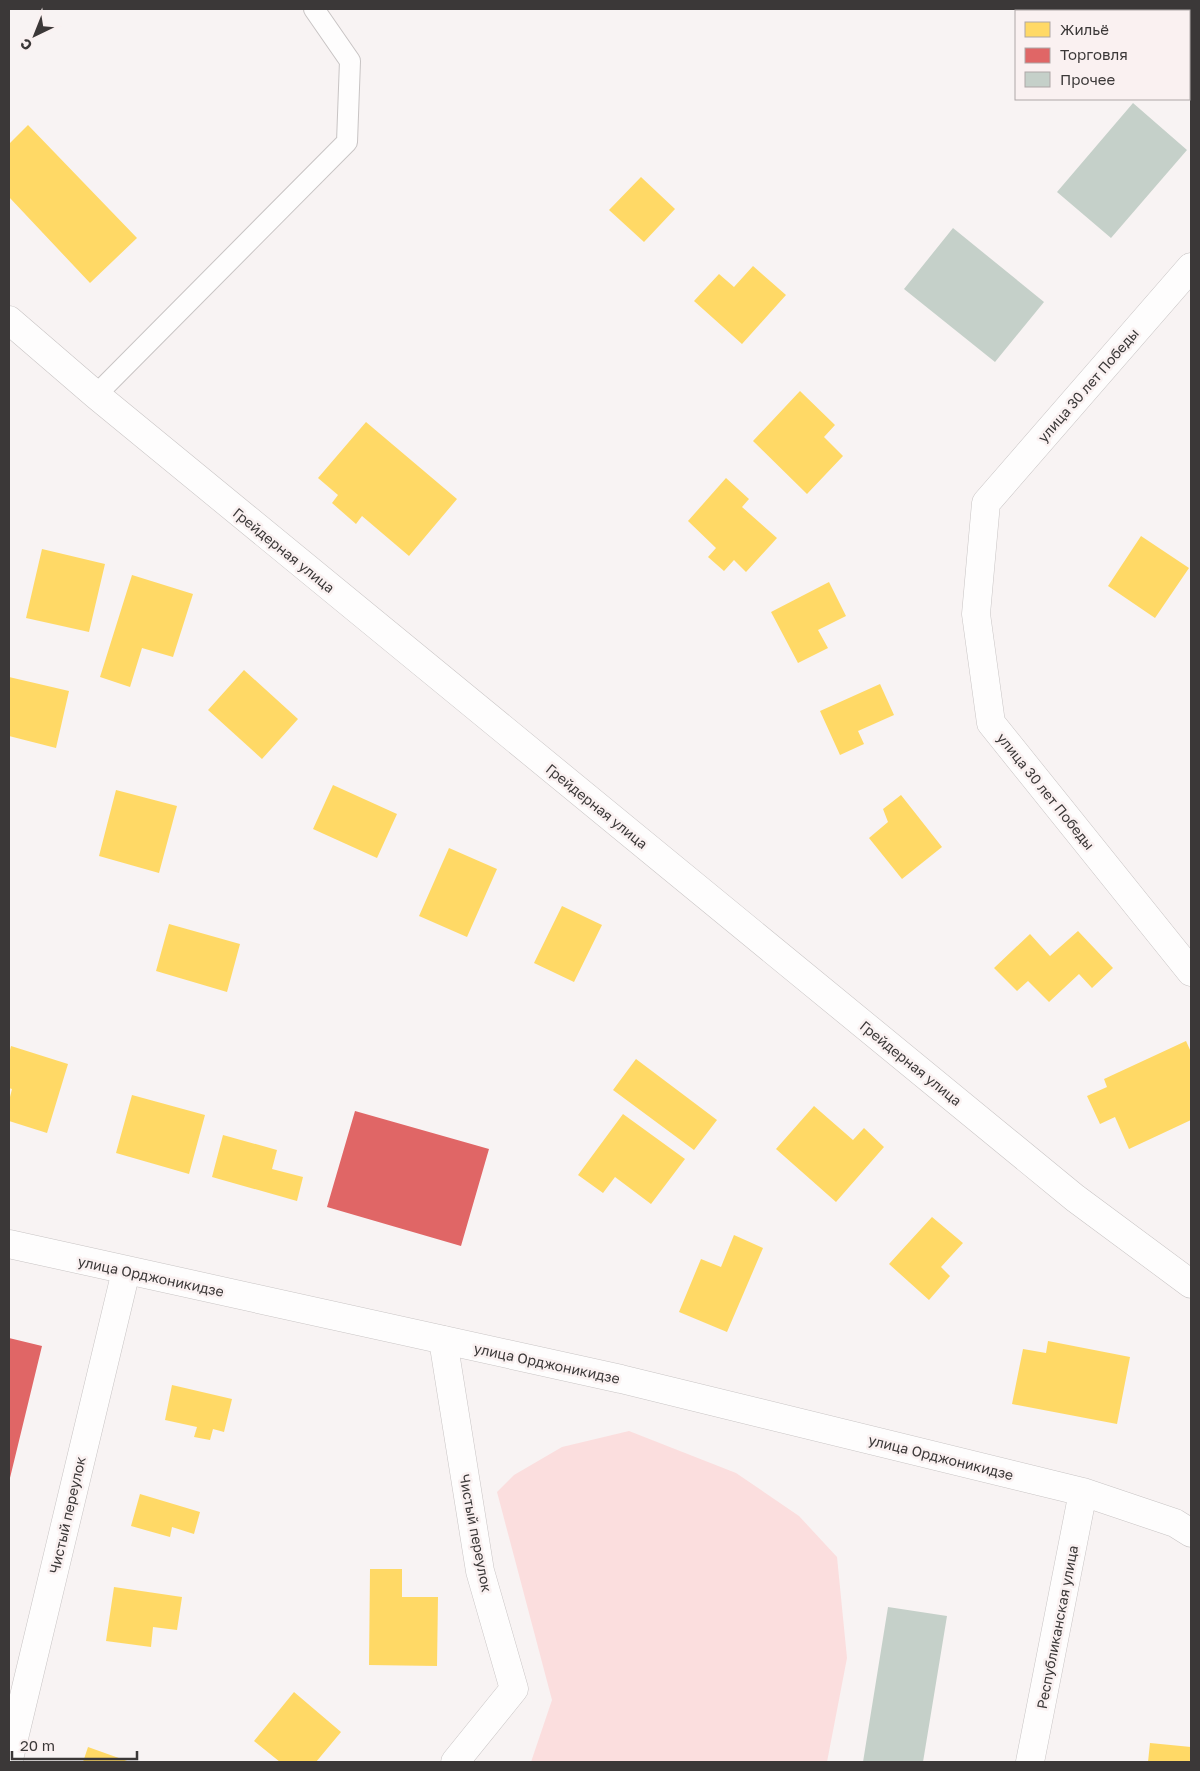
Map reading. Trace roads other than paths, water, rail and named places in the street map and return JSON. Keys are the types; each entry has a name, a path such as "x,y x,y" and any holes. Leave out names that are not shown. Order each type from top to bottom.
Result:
{"street":[{"name":"улица 30 лет Победы","path":"1191,267 986,503 976,614 992,723 1191,972"},
{"name":"Грейдерная улица","path":"10,323 1075,1198 1191,1284"},
{"name":"улица Орджоникидзе","path":"9,1244 631,1382 1083,1492 1175,1523 1191,1533"},
{"name":"Чистый переулок","path":"9,1759 126,1271"},
{"name":"Чистый переулок","path":"443,1340 480,1572 514,1689 456,1762"},
{"name":"Республиканская улица","path":"1030,1762 1083,1492"}],"lane":[{"path":"96,395 346,142 350,61 314,9"}]}
